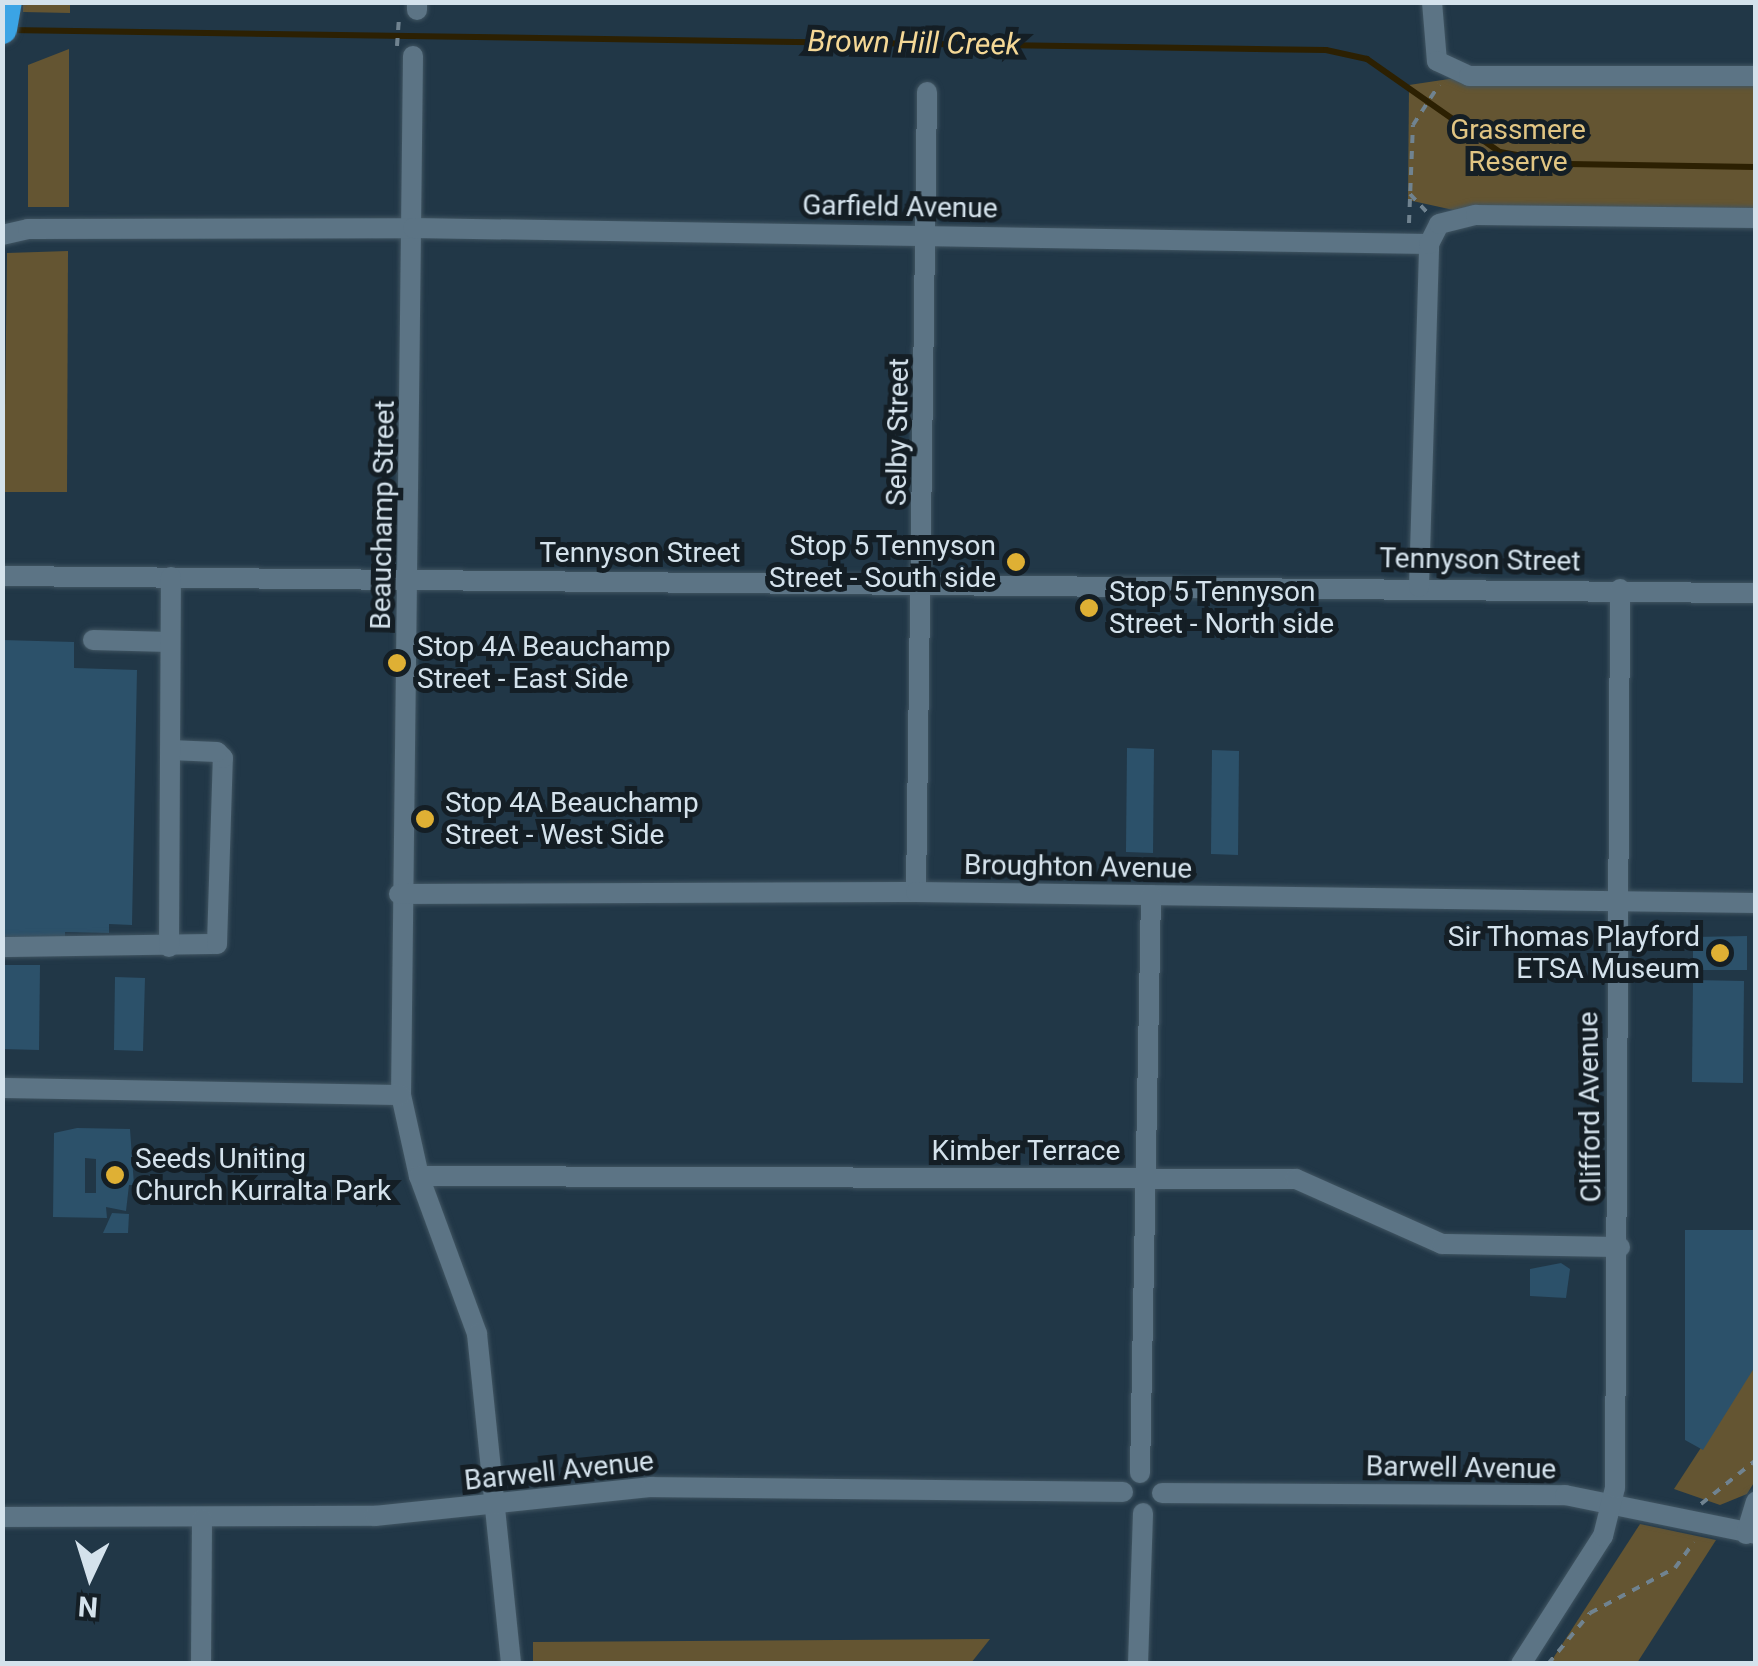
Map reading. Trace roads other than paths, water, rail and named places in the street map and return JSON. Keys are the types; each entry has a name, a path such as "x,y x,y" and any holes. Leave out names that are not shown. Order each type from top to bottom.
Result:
{"street":[{"path":"1432,2 1432,46 1448,71 1468,76 1756,76"},
{"name":"Beauchamp Street","path":"405,51 413,228 411,579 399,894 401,1095 419,1176 477,1334 511,1664"},
{"name":"Selby Street","path":"916,892 924,582 927,92"},
{"name":"Garfield Avenue","path":"2,216 28,229"},
{"path":"1418,587 1419,243 1453,216 1756,218"},
{"name":"Garfield Avenue","path":"2,235 28,229 413,228 1419,243"},
{"name":"Tennyson Street","path":"3,576 1756,593"},
{"path":"169,948 170,578"},
{"name":"Clifford Avenue","path":"1613,1503 1620,1247 1614,902 1620,590"},
{"path":"93,640 170,642"},
{"path":"2,948 211,947 220,940 223,758 217,752 170,750"},
{"name":"Broughton Avenue","path":"399,894 916,892 1756,903"},
{"path":"1140,1474 1158,1480 1162,1493 1154,1509 1143,1512 1131,1509 1122,1492 1140,1474 1150,895"},
{"path":"2,1088 401,1095"},
{"name":"Kimber Terrace","path":"419,1176 1296,1179 1442,1244 1620,1247"},
{"name":"Barwell Avenue","path":"2,1517 202,1519 495,1506 671,1486 1122,1492"},
{"name":"Barwell Avenue","path":"1162,1493 1565,1495 1751,1534"},
{"path":"1751,1534 1756,1501"},
{"path":"1521,1664 1603,1536 1613,1503"},
{"path":"1138,1664 1143,1512"},
{"path":"201,1664 202,1519"}],"waterway":[{"name":"Brown Hill Creek","path":"9,30 1326,50 1367,59 1500,152 1568,164 1756,167"}],"place":[{"name":"Stop 5 Tennyson Street - South side","path":"1016,562"},
{"name":"Stop 5 Tennyson Street - North side","path":"1089,608"},
{"name":"Stop 4A Beauchamp Street - East Side","path":"397,663"},
{"name":"Stop 4A Beauchamp Street - West Side","path":"425,819"},
{"name":"Sir Thomas Playford ETSA Museum","path":"1720,953"},
{"name":"Seeds Uniting Church Kurralta Park","path":"115,1175"}],"park label":[{"name":"Grassmere Reserve","path":"1518,146"}]}
